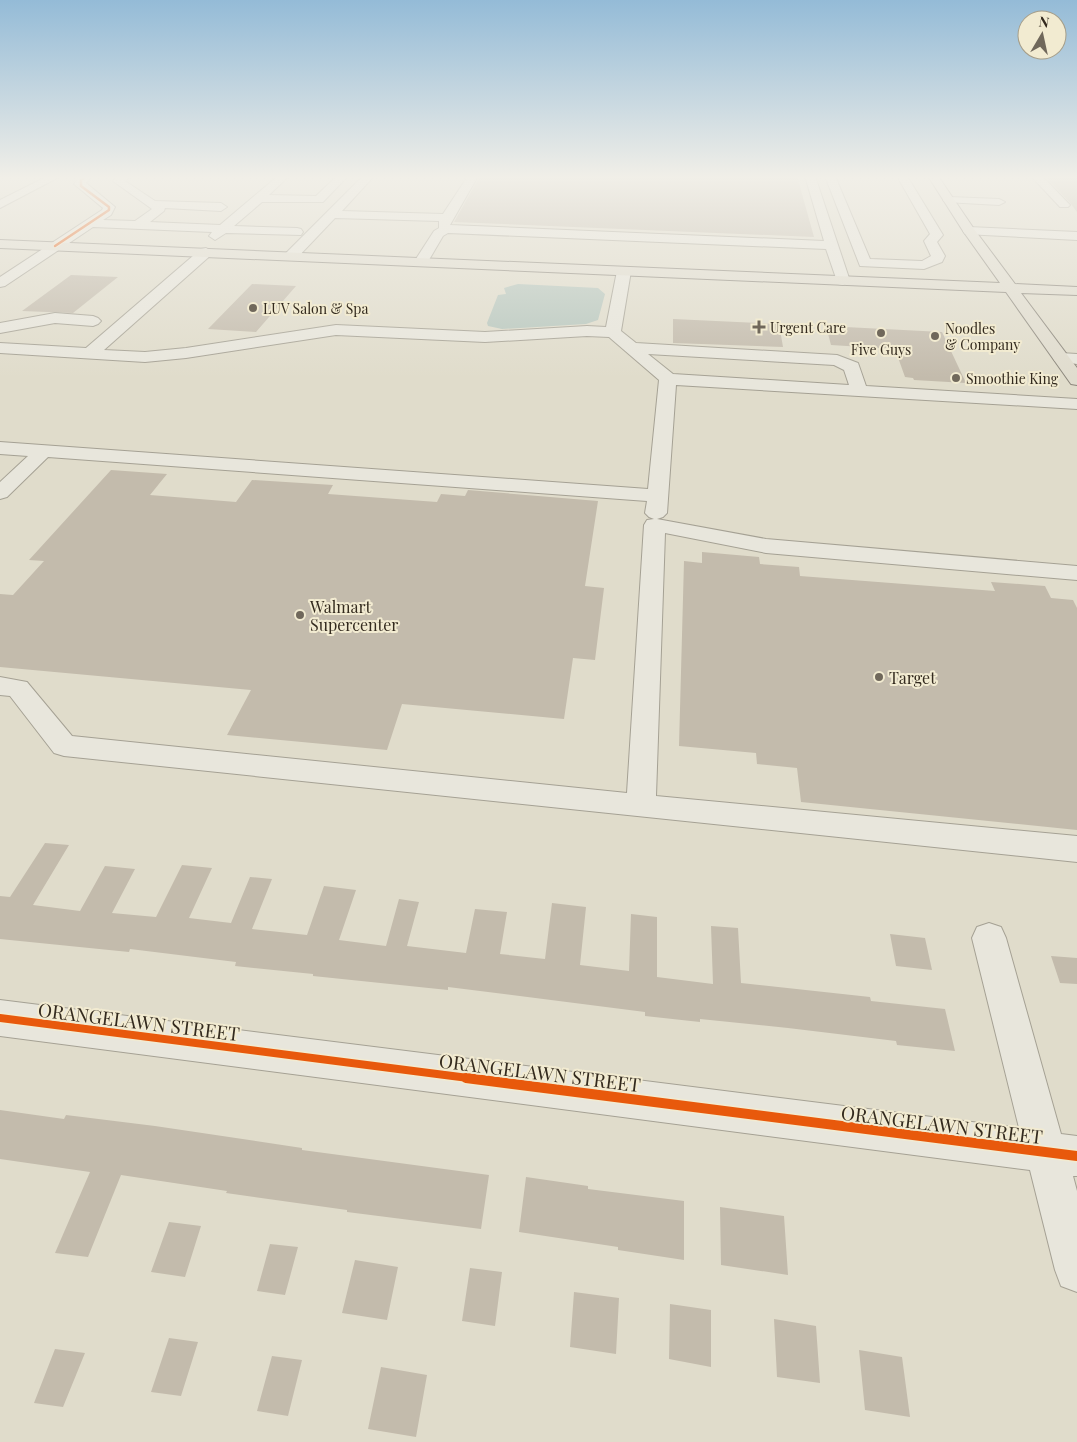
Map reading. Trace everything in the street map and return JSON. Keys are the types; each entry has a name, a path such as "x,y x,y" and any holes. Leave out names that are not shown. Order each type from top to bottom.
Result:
{"main road":[{"path":"978,243 1010,288 1069,359 1077,380"},
{"path":"0,244 1077,291"}],"street":[{"path":"0,283 60,243"},
{"path":"90,353 210,243"},
{"path":"292,256 304,243"},
{"path":"421,262 432,243"},
{"path":"800,243 831,245 843,281"},
{"path":"857,243 865,263 924,265 937,259 938,256 931,243"},
{"path":"215,266 228,253"},
{"path":"613,332 624,271"},
{"path":"0,328 55,318 93,321"},
{"path":"2,350 145,357 186,353 336,330 485,338 579,331 613,332 668,379 857,383 1077,404"},
{"path":"117,355 131,342"},
{"path":"632,348 837,360 852,367 857,383"},
{"path":"857,383 879,376 903,382 1011,387"},
{"path":"641,806 655,525 668,379"},
{"path":"0,448 658,496"},
{"path":"0,493 44,452"},
{"path":"655,525 766,546 1077,573"},
{"path":"0,686 18,688 64,746 1077,849"},
{"path":"989,938 1061,1154 1077,1270"},
{"name":"ORANGELAWN STREET","path":"0,1018 1061,1154"}],"shaded area":[{"path":"518,284 598,288 605,294 598,320 586,324 502,329 488,326 487,323 498,295 506,294 504,288"}],"building":[{"path":"71,275 118,277 73,313 22,311"},
{"name":"LUV Salon & Spa","path":"252,284 296,286 256,332 208,329"},
{"path":"673,319 779,324 783,347 673,343"},
{"path":"826,326 942,332 966,383 914,380 913,378 905,377 895,349 831,345"},
{"name":"Walmart Supercenter","path":"111,470 167,474 150,495 236,502 252,480 333,485 328,494 437,502 441,494 465,496 468,490 598,501 585,586 604,588 595,660 573,658 564,719 402,704 387,750 227,735 251,690 0,667 0,594 13,595 44,561 29,560"},
{"name":"Target","path":"702,552 759,557 760,564 799,567 800,576 995,591 991,582 1045,586 1051,598 1073,600 1077,608 1077,830 801,802 797,768 757,764 756,753 679,746 684,561 702,563"},
{"path":"45,843 69,845 33,905 80,911 105,866 135,869 112,913 156,917 182,865 212,868 189,918 231,923 250,877 272,879 252,929 307,935 324,886 356,890 339,940 386,946 399,899 419,902 407,946 466,953 475,909 507,912 500,954 545,959 552,903 586,907 580,965 629,971 631,914 657,917 657,977 713,984 711,926 738,928 741,983 870,997 871,1001 945,1009 955,1051 897,1045 896,1041 788,1028 700,1019 700,1022 645,1016 645,1012 448,987 448,990 313,976 313,974 235,966 236,962 130,949 129,952 0,939 0,896 10,897"},
{"path":"890,934 925,938 932,970 896,966"},
{"path":"1051,956 1077,958 1077,984 1060,983"},
{"path":"0,1110 64,1119 66,1115 155,1126 302,1148 302,1150 489,1175 481,1229 347,1212 347,1210 226,1193 227,1191 121,1175 88,1257 55,1253 90,1172 0,1159"},
{"path":"526,1177 588,1186 588,1189 684,1201 684,1260 618,1250 618,1247 519,1232"},
{"path":"720,1207 784,1216 788,1275 721,1265"},
{"path":"169,1222 201,1226 185,1277 151,1272"},
{"path":"270,1244 298,1247 285,1295 257,1291"},
{"path":"355,1260 398,1267 387,1320 342,1313"},
{"path":"470,1268 502,1272 495,1326 462,1321"},
{"path":"574,1292 619,1298 616,1354 570,1347"},
{"path":"670,1304 711,1310 711,1367 669,1359"},
{"path":"774,1319 816,1326 820,1383 777,1377"},
{"path":"169,1338 198,1342 181,1396 151,1392"},
{"path":"55,1349 85,1353 63,1407 34,1403"},
{"path":"859,1350 902,1357 910,1417 865,1410"},
{"path":"272,1356 302,1360 288,1416 257,1411"},
{"path":"381,1367 427,1375 416,1437 368,1429"}],"cycle path":[{"path":"55,246 59,243"},
{"path":"0,1018 1077,1156"}],"place":[{"name":"LUV Salon & Spa","path":"253,308"},
{"name":"Urgent Care","path":"759,327"},
{"name":"Five Guys","path":"881,333"},
{"name":"Noodles & Company","path":"935,336"},
{"name":"Smoothie King","path":"956,378"},
{"name":"Walmart Supercenter","path":"300,615"},
{"name":"Target","path":"879,677"}]}
